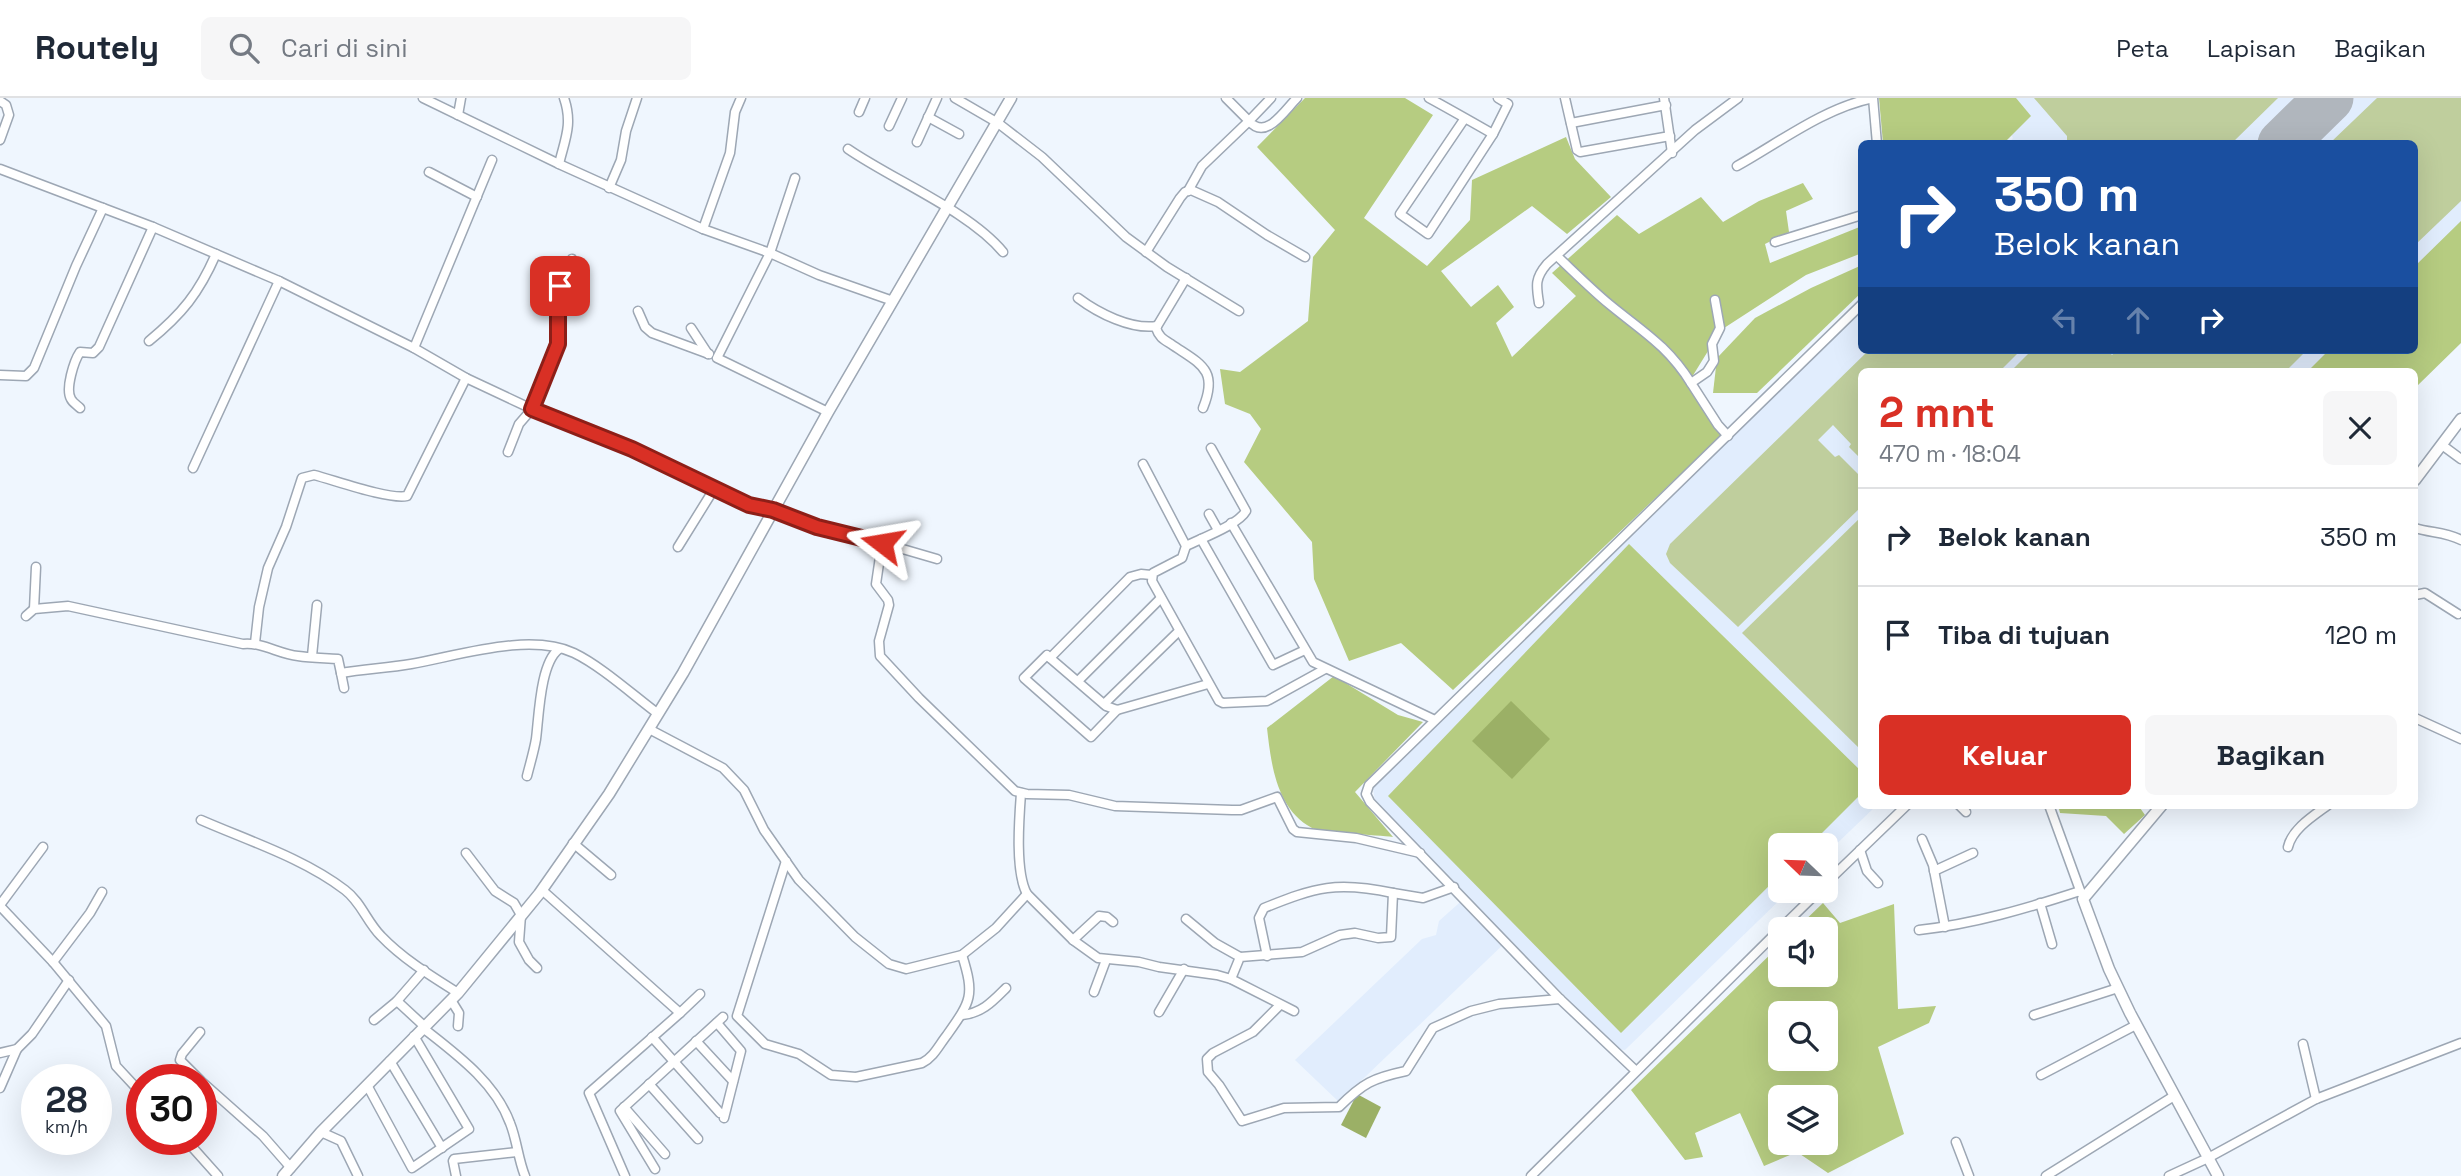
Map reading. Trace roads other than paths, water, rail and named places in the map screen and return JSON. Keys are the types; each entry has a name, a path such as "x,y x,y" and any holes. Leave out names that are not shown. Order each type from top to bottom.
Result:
{"street":[{"path":"423,98 609,188 704,229 770,253 819,275 893,300"},
{"path":"458,116 461,98"},
{"path":"559,164 569,124 564,98"},
{"path":"609,188 621,160 626,131 637,98"},
{"path":"704,229 730,153 735,112 741,98"},
{"path":"859,112 865,98"},
{"path":"889,126 902,98"},
{"path":"917,142 937,98"},
{"path":"955,98 998,122 1063,175 1126,237 1239,311"},
{"path":"217,1094 263,1136 287,1172 321,1132 454,997 542,890 609,794 690,661 828,412 1011,98"},
{"path":"1226,98 1255,127 1265,129 1297,98"},
{"path":"1146,252 1202,166 1271,98"},
{"path":"1429,98 1493,134"},
{"path":"1465,118 1400,214 1429,234 1493,134 1508,104 1498,98"},
{"path":"1565,98 1577,150 1580,152 1670,136"},
{"path":"1539,303 1535,283 1537,275 1695,130 1738,98"},
{"path":"1737,166 1816,121 1856,102 1872,98 1877,140"},
{"path":"0,102 6,105 9,111 0,140"},
{"path":"1571,122 1665,102 1672,153"},
{"path":"928,117 959,134"},
{"path":"848,149 980,230 1003,252"},
{"path":"414,348 492,160"},
{"path":"0,169 153,227 279,281 414,348 466,378 532,409 632,449 756,508 773,510 817,527 937,559"},
{"path":"429,172 477,197"},
{"path":"713,356 770,253 795,178"},
{"path":"1188,191 1200,193 1219,202 1305,257"},
{"path":"0,375 26,376 37,364 53,319 103,208"},
{"path":"1775,242 1858,216"},
{"path":"80,408 69,397 77,358 80,352 93,353 100,347 153,227"},
{"path":"149,341 173,322 192,300 205,281 216,254"},
{"path":"1557,256 1609,304 1662,346 1676,361 1728,436"},
{"path":"508,452 519,424 532,409 558,344 559,293 572,259"},
{"path":"1186,278 1157,326 1157,332 1161,338 1199,363 1209,375 1209,393 1203,408"},
{"path":"193,468 279,281"},
{"path":"1078,298 1102,313 1138,326 1157,326"},
{"path":"1691,383 1707,372 1713,361 1713,340 1720,328 1715,300"},
{"path":"1636,1071 1560,999 1370,802 1366,794 1369,785 1858,308"},
{"path":"638,311 648,330 713,356 828,412"},
{"path":"691,328 713,356"},
{"path":"255,643 259,607 268,568 286,527 302,478 314,475 385,494 407,496 466,378"},
{"path":"2418,476 2461,419"},
{"path":"2442,445 2461,459"},
{"path":"1186,546 1245,513 1245,508 1211,448"},
{"path":"1051,658 1130,577 1151,575 1182,558 1186,546 1143,464"},
{"path":"678,547 714,488"},
{"path":"1209,514 1218,530"},
{"path":"1231,523 1313,662 1435,720"},
{"path":"2418,529 2446,533 2461,540"},
{"path":"1201,539 1273,665 1305,650"},
{"path":"882,543 876,584 889,605 880,641 880,656 1003,781 1021,793 1069,794 1115,806 1232,810 1241,810 1277,797 1297,832 1356,838 1420,853"},
{"path":"34,608 36,567"},
{"path":"1151,575 1161,598 1219,701 1264,702 1325,669"},
{"path":"2418,594 2424,593 2458,614"},
{"path":"1078,681 1161,598"},
{"path":"312,656 317,605"},
{"path":"26,616 34,608 68,606 243,644 255,643 267,649 298,656 338,659 344,688"},
{"path":"1104,704 1179,631"},
{"path":"341,673 399,666 516,645 535,645 559,649 583,658 657,713"},
{"path":"527,776 536,742 541,693 548,664 559,649"},
{"path":"1116,710 1104,704 1047,655 1024,678 1091,737 1116,710 1208,684"},
{"path":"2418,719 2461,739"},
{"path":"649,729 723,768 744,790 764,830 821,905 889,964 906,969 962,955 996,928 1027,894"},
{"path":"1021,793 1023,887 1088,953 1106,960 1139,962 1231,979 1293,1011"},
{"path":"1838,871 1903,809"},
{"path":"2050,809 2118,988 2218,1176"},
{"path":"1919,930 1945,927 2082,895 2158,809"},
{"path":"2288,847 2296,831 2323,809"},
{"path":"201,820 326,876 348,892 378,934 454,997 459,1013 458,1026"},
{"path":"1922,839 1934,870 1945,927"},
{"path":"573,843 611,875"},
{"path":"43,847 0,906 53,961 106,1026 116,1066 126,1077"},
{"path":"1860,850 1867,871 1878,883"},
{"path":"466,853 490,885 514,903 521,915 519,942 537,968"},
{"path":"1934,870 1973,853"},
{"path":"786,861 737,1016 765,1044 799,1054 831,1075 856,1077 926,1061 962,1015 970,997 962,955"},
{"path":"1267,956 1260,912 1300,893 1334,886 1355,886 1423,898 1454,887"},
{"path":"542,890 680,1013"},
{"path":"53,961 90,913 102,892"},
{"path":"1186,919 1215,943 1240,957 1302,952 1340,935 1354,933 1378,938 1391,937 1393,893"},
{"path":"1792,917 1807,903"},
{"path":"2040,903 2052,944"},
{"path":"1073,940 1096,917 1104,916 1113,922"},
{"path":"1531,1176 1768,941"},
{"path":"1231,979 1240,957"},
{"path":"1094,992 1106,960"},
{"path":"1159,1012 1184,969"},
{"path":"374,1020 397,1001 424,970"},
{"path":"0,1088 17,1049 32,1034 68,980"},
{"path":"962,1015 976,1013 1006,988"},
{"path":"2034,1014 2118,988"},
{"path":"625,1176 589,1093 700,994"},
{"path":"1280,1005 1253,1032 1213,1053 1207,1059 1208,1072 1242,1121 1284,1108 1339,1107 1352,1094 1378,1077 1406,1071 1433,1028 1471,1011 1499,1004 1560,999"},
{"path":"397,1001 488,1085 510,1123 525,1176"},
{"path":"652,1037 674,1061 722,1116 741,1051 720,1020 674,1061 620,1111 655,1169"},
{"path":"2041,1075 2136,1025"},
{"path":"184,1064 180,1057 200,1032"},
{"path":"367,1085 412,1168 469,1129 414,1036"},
{"path":"696,1041 733,1081"},
{"path":"2169,1176 2208,1158 2316,1099 2461,1043"},
{"path":"2303,1044 2316,1099"},
{"path":"0,1053 17,1049"},
{"path":"390,1061 442,1148"},
{"path":"649,1084 698,1139"},
{"path":"2046,1176 2174,1096"},
{"path":"624,1107 665,1154"},
{"path":"321,1132 341,1141 358,1176"},
{"path":"643,1149 654,1142"},
{"path":"1956,1142 1969,1176"},
{"path":"456,1176 454,1159 517,1152"},
{"path":"199,1155 218,1176"}]}
